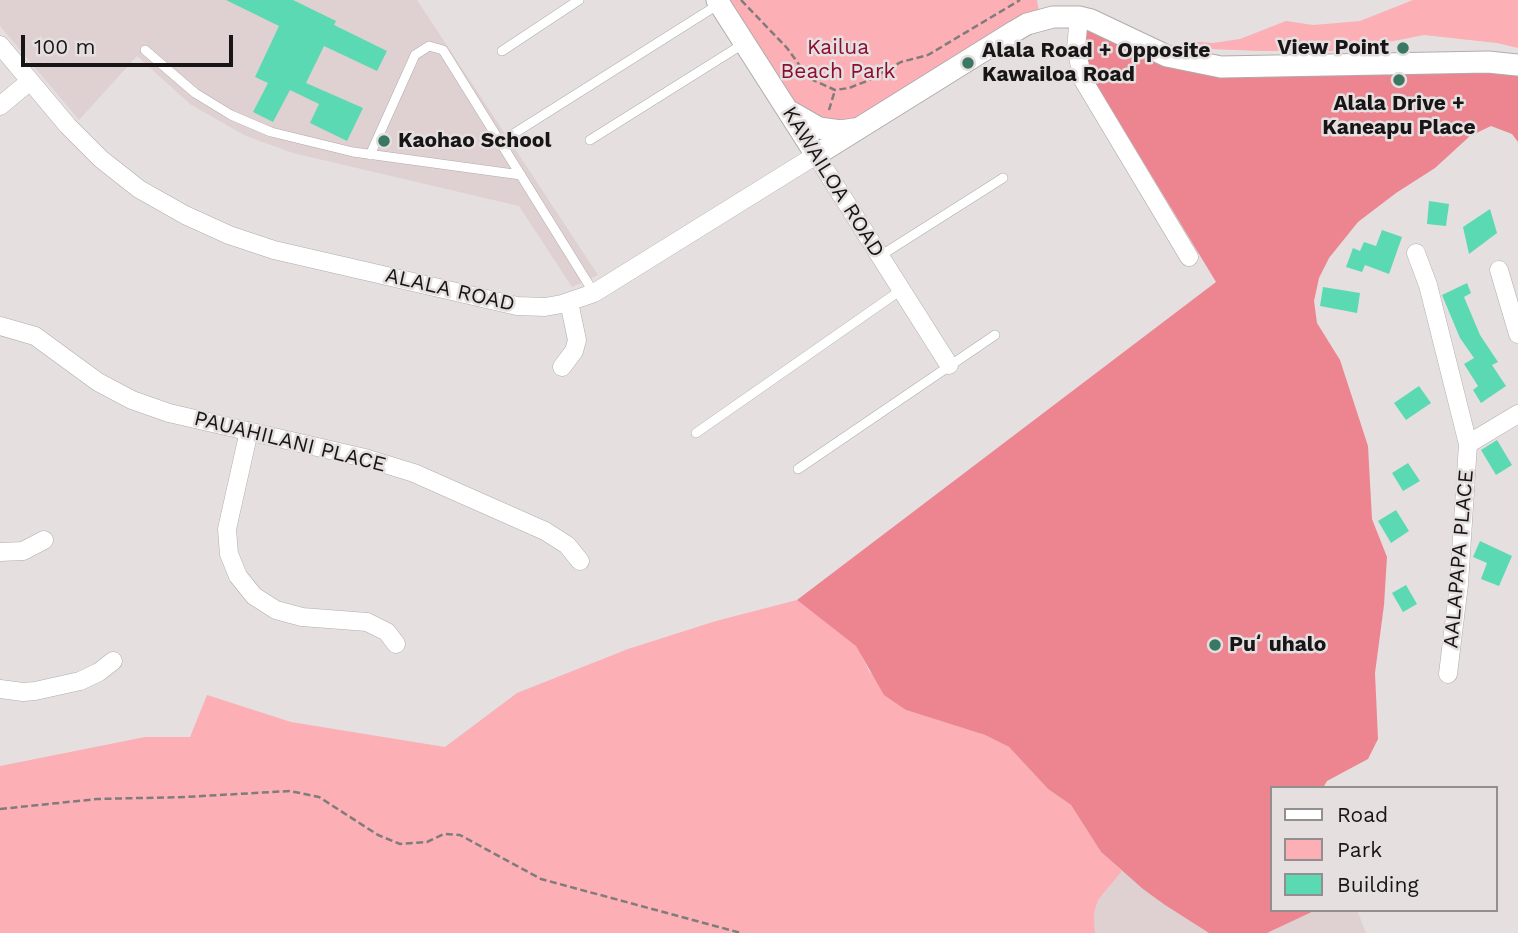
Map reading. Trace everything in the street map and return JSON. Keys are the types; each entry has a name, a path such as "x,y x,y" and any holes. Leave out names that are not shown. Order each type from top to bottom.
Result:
{"street":[{"name":"KAWAILOA ROAD","path":"726,1 745,43 948,365"},
{"path":"1189,257 1083,80 1070,14 1102,24 1167,56 1221,67 1488,62 1518,65"},
{"name":"ALALA ROAD","path":"0,45 68,126 118,173 162,203 229,235 274,250 506,304 545,307 594,293 1027,24 1070,14"},
{"path":"0,106 30,81"},
{"path":"787,108 802,121 824,130 841,131 863,126"},
{"name":"AALAPAPA PLACE","path":"1416,253 1428,285 1468,444 1459,584 1448,674"},
{"path":"1499,270 1518,334"},
{"path":"562,367 574,351 577,340 577,329 569,302"},
{"name":"PAUAHILANI PLACE","path":"0,326 24,331 46,342 81,371 132,400 169,413 365,458 425,478 545,531 567,545 580,561"},
{"name":"AALAPAPA PLACE","path":"1468,444 1518,414"},
{"path":"249,431 227,529 229,554 238,576 254,596 276,610 302,617 367,622 387,632 396,644"},
{"path":"0,552 23,551 44,540"},
{"path":"0,689 35,691 80,681 99,672 113,661"}],"lane":[{"path":"502,51 579,0"},
{"path":"510,136 726,1"},
{"path":"590,139 745,43"},
{"path":"370,155 415,55 423,48 434,46 443,50 594,293"},
{"path":"145,50 195,93 251,124 291,138 370,155 521,175"},
{"path":"880,257 1003,178"},
{"path":"696,433 901,290"},
{"path":"798,469 995,335"}],"path":[{"path":"726,1 787,48 813,80 835,90 849,88 901,62 928,55 1020,0"},
{"path":"824,130 835,90"},
{"path":"0,809 97,799 290,791 319,797 378,835 400,844 427,842 444,834 460,835 541,879 741,933"}],"shaded area":[{"name":"Kaohao School","path":"0,0 417,0 598,275 572,287 519,206 293,153 246,136 190,104 137,56 79,120 0,26"},
{"path":"1085,30 1164,66 1221,78 1488,72 1518,76 1518,142 1512,134 1491,126 1470,136 1435,168 1358,222 1329,258 1319,278 1314,301 1317,323 1340,360 1368,446 1372,519 1387,557 1375,673 1378,739 1368,759 1327,781 1324,786 1270,786 1270,912 1312,912 1267,933 1209,933 1165,905 1101,852 1071,805 1048,789 1009,747 985,735 906,710 884,695 856,646 797,600 1216,282 1093,79 1086,58"},
{"path":"1122,871 1165,905 1209,933 1095,933 1094,913 1098,900"},
{"path":"1312,912 1358,912 1366,933 1267,933"}],"green space":[{"name":"Kailua Beach Park","path":"728,0 1037,0 1039,12 853,121 824,121 792,102"},
{"path":"1413,0 1518,0 1518,48 1424,35 1331,51 1211,49 1184,45 1185,41 1213,43 1240,39 1286,21 1313,25 1360,21"},
{"path":"797,600 857,646 869,671 906,710 985,735 1009,747 1048,789 1071,805 1101,852 1122,871 1098,900 1094,913 1095,933 0,933 0,766 145,737 190,737 207,695 291,722 445,747 517,693 628,649 716,621"}],"building":[{"path":"226,0 293,0 336,21 334,25 387,51 377,71 324,46 306,83 363,108 347,141 310,123 319,104 290,90 273,122 253,112 268,83 255,77 279,26"},
{"path":"1429,201 1449,204 1446,226 1427,224"},
{"path":"1490,209 1497,233 1469,254 1463,227"},
{"path":"1382,230 1402,237 1389,274 1365,265 1362,272 1346,267 1353,248 1360,251 1364,242 1376,246"},
{"path":"1467,283 1471,293 1464,297 1480,335 1498,362 1492,365 1506,386 1481,403 1473,390 1478,386 1464,364 1474,358 1460,338 1442,295"},
{"path":"1323,287 1360,293 1357,313 1320,306"},
{"path":"1419,386 1431,403 1406,420 1394,403"},
{"path":"1497,440 1512,465 1496,475 1481,450"},
{"path":"1408,463 1420,481 1403,491 1392,473"},
{"path":"1396,510 1409,531 1391,543 1378,521"},
{"path":"1480,541 1512,556 1499,586 1481,579 1487,563 1473,557"},
{"path":"1406,585 1417,604 1403,612 1392,593"}],"place":[{"name":"View Point","path":"1403,48"},
{"name":"Alala Road + Opposite Kawailoa Road","path":"968,63"},
{"name":"Alala Drive + Kaneapu Place","path":"1399,80"},
{"name":"Kaohao School","path":"384,141"},
{"name":"Puʻuhalo","path":"1215,645"}]}
